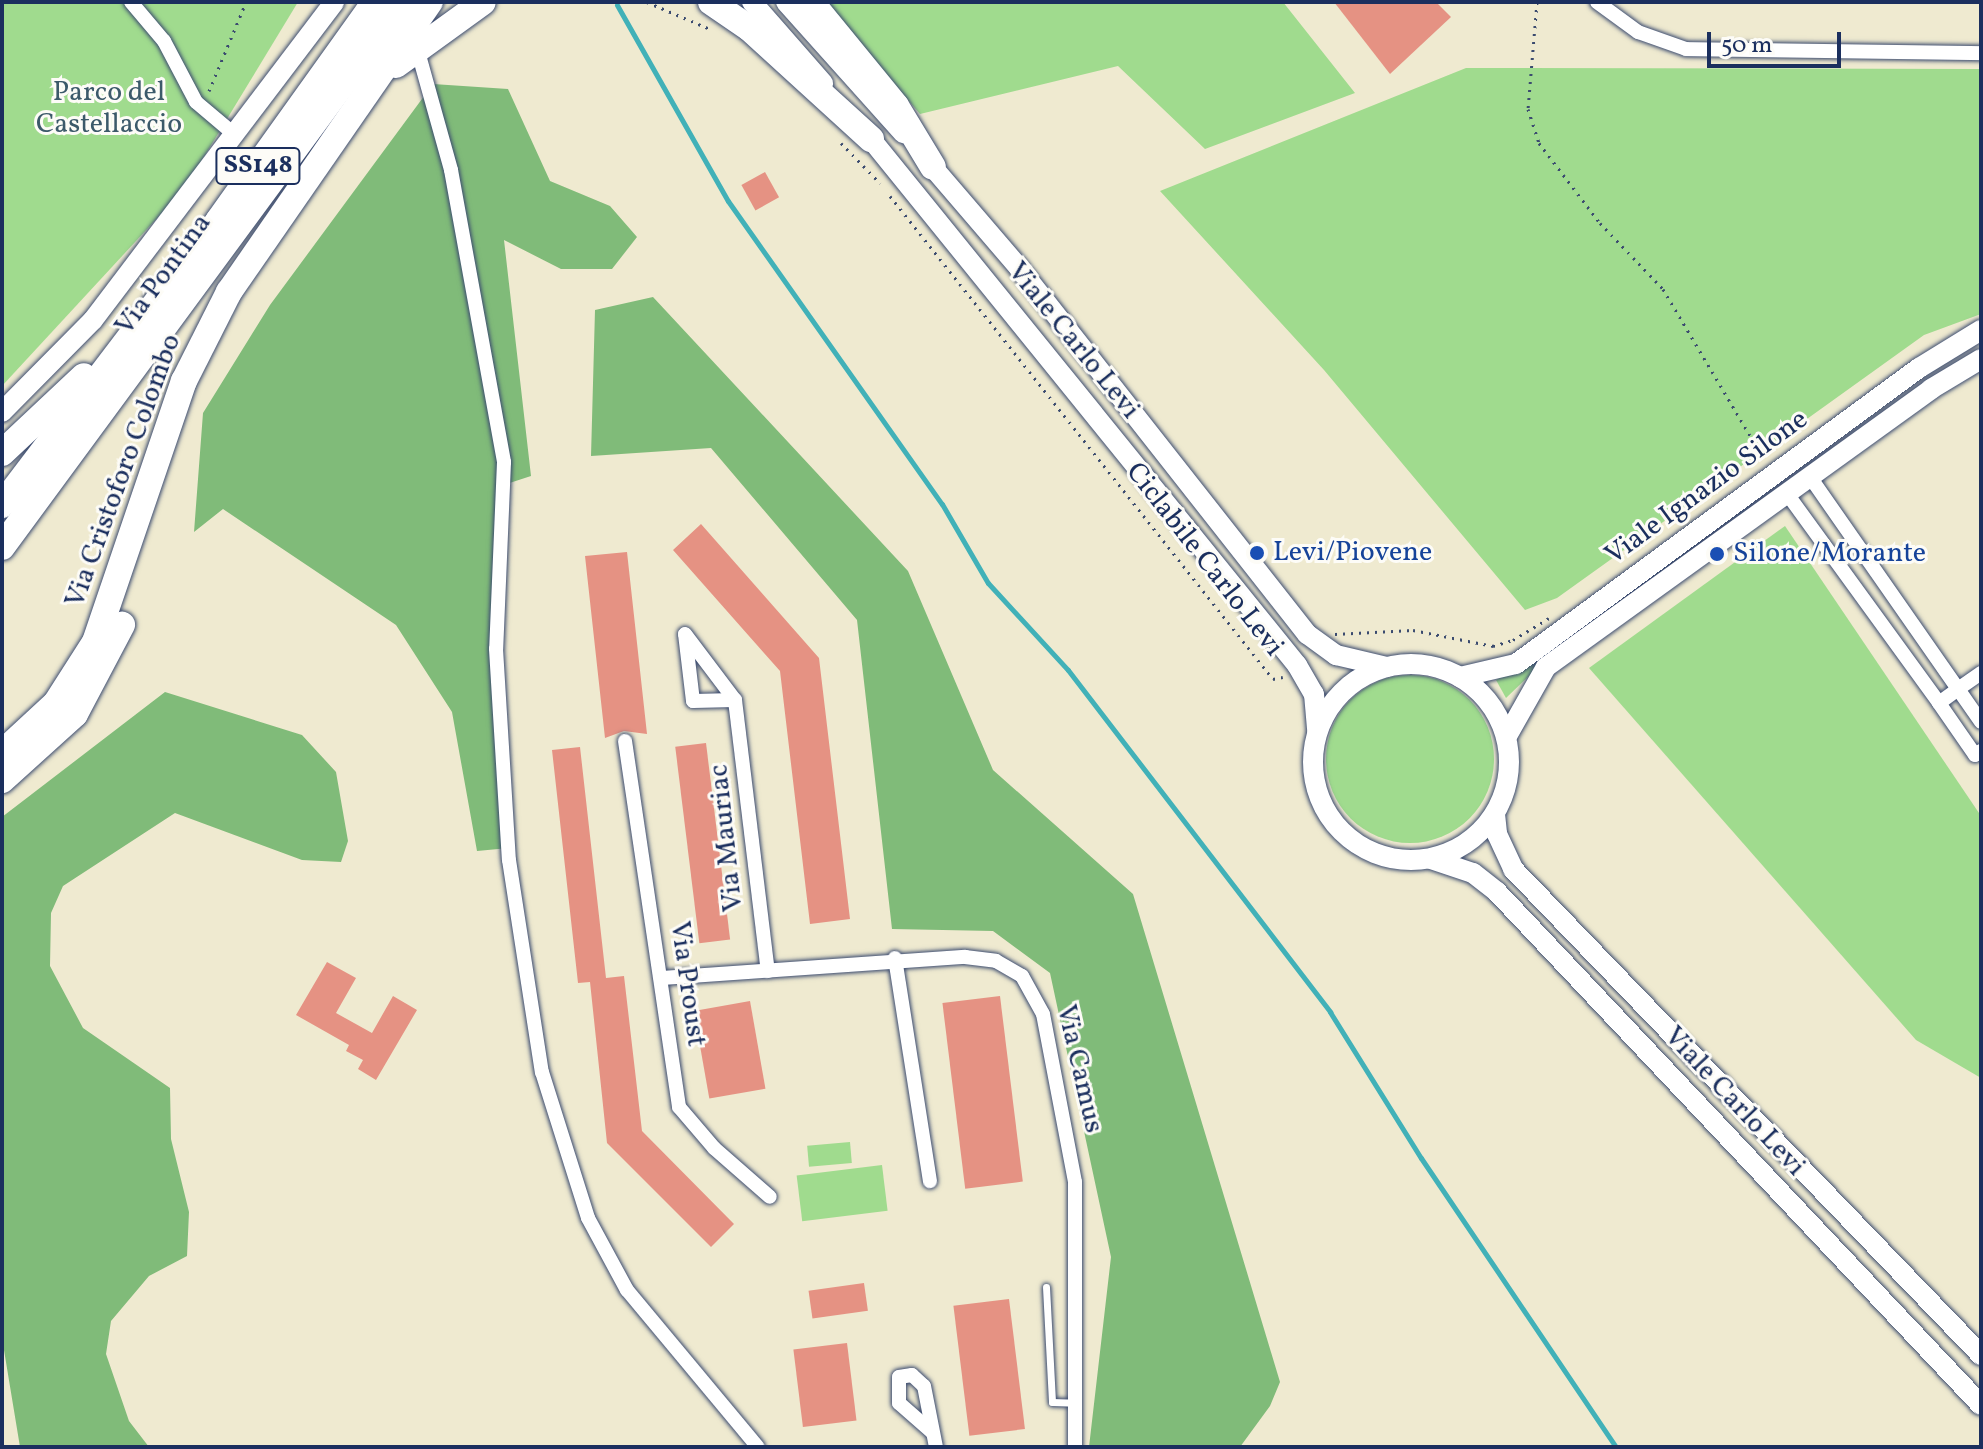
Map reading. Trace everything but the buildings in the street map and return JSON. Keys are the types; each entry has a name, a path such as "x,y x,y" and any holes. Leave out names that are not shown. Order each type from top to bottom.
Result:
{"highway":[{"name":"Via Cristoforo Colombo","path":"137,327 375,2"},
{"name":"Via Pontina","path":"2,547 403,2"},
{"name":"Via Cristoforo Colombo","path":"2,753 56,703 95,642 184,381 229,292 430,2"},
{"path":"372,86 417,48 483,2"},
{"path":"711,2 749,28 871,139"},
{"path":"811,2 896,106 933,167"},
{"path":"2,453 137,327"},
{"name":"Via Pontina","path":"2,505 137,327"},
{"path":"2,780 71,720 110,654 154,521 184,381"}],"street":[{"path":"131,2 160,35 201,108 235,135"},
{"path":"2,412 93,320 334,2"},
{"name":"Viale Carlo Levi","path":"752,2 871,139 1297,665 1314,694 1317,732"},
{"name":"Viale Carlo Levi","path":"786,2 933,167 1307,634 1336,655 1387,667"},
{"path":"1597,2 1638,32 1686,49 1981,53"},
{"path":"417,48 451,170 504,462 496,649 509,860 542,1072 588,1218 627,1290 758,1447"},
{"name":"Viale Ignazio Silone","path":"1460,677 1516,664 1926,363 1981,330"},
{"name":"Viale Ignazio Silone","path":"1507,736 1546,667 1931,389 1981,359"},
{"path":"1811,478 1981,722"},
{"path":"1788,495 1975,755 1981,751"},
{"path":"685,634 693,645 735,700 693,701 685,634"},
{"path":"1424,664 1460,677 1494,708 1507,736 1509,773 1495,814 1456,850 1431,859 1381,855 1338,828 1317,793 1313,763 1317,732 1330,706 1351,684 1387,667 1424,664"},
{"path":"1939,703 1981,673"},
{"name":"Via Mauriac","path":"735,700 768,971"},
{"name":"Via Proust","path":"625,741 679,1107 714,1148 770,1197"},
{"name":"Viale Carlo Levi","path":"1495,814 1497,834 1513,869 1981,1355"},
{"name":"Viale Carlo Levi","path":"1431,859 1473,873 1497,892 1981,1405"},
{"path":"895,958 930,1181"},
{"name":"Via Camus","path":"662,978 895,958 996,961 1022,976 1043,1014 1075,1182 1075,1447"},
{"path":"932,1432 936,1447"}],"lane":[{"path":"1046,1287 1052,1402 1076,1403"}],"path":[{"path":"201,108 246,2"},
{"path":"647,2 721,35"},
{"path":"1537,2 1528,109 1539,143 1600,223 1663,289 1768,464"},
{"name":"Ciclabile Carlo Levi","path":"838,140 881,183 1273,679 1286,675"},
{"path":"1332,636 1345,630 1368,635 1413,630 1493,646 1513,640 1547,615"}],"green space":[{"name":"Parco del Castellaccio","path":"2,2 298,2 185,188 2,386"},
{"path":"824,2 1283,2 1355,93 1205,149 1118,66 920,114"},
{"path":"1466,68 1981,69 1981,314 1924,335 1557,598 1525,610 1324,370 1160,191"},
{"path":"433,84 508,89 550,181 610,206 637,237 612,269 561,269 504,240 531,476 503,485 498,599 509,848 477,851 452,712 396,625 223,509 194,532 203,413 270,305"},
{"path":"653,297 908,571 993,770 1133,894 1280,1382 1270,1406 1240,1447 1089,1447 1111,1257 1050,973 993,931 892,929 857,620 711,448 591,456 595,310"},
{"path":"1785,526 1981,816 1981,1078 1916,1040 1589,668"},
{"path":"1559,641 1561,645 1506,698 1496,680"},
{"path":"1410,675 1442,682 1457,689 1469,700 1480,712 1487,727 1494,759 1487,791 1480,806 1469,818 1457,829 1442,836 1410,843 1378,836 1363,829 1351,818 1340,806 1333,791 1326,759 1333,727 1340,712 1351,700 1363,689 1378,682"},
{"path":"165,692 302,735 336,772 348,841 341,862 302,860 175,813 63,886 51,913 50,966 83,1028 170,1088 171,1139 189,1212 187,1256 149,1276 111,1321 106,1354 129,1421 149,1447 20,1447 2,1338 2,817"},
{"path":"850,1142 852,1163 809,1167 807,1146"},
{"path":"882,1165 888,1211 802,1221 797,1175"}],"waterway":[{"path":"617,5 728,201 942,504 988,583 1068,670 1330,1012 1421,1158 1616,1447"}],"place":[{"name":"Levi/Piovene","path":"1257,553"},
{"name":"Silone/Morante","path":"1717,554"}]}
